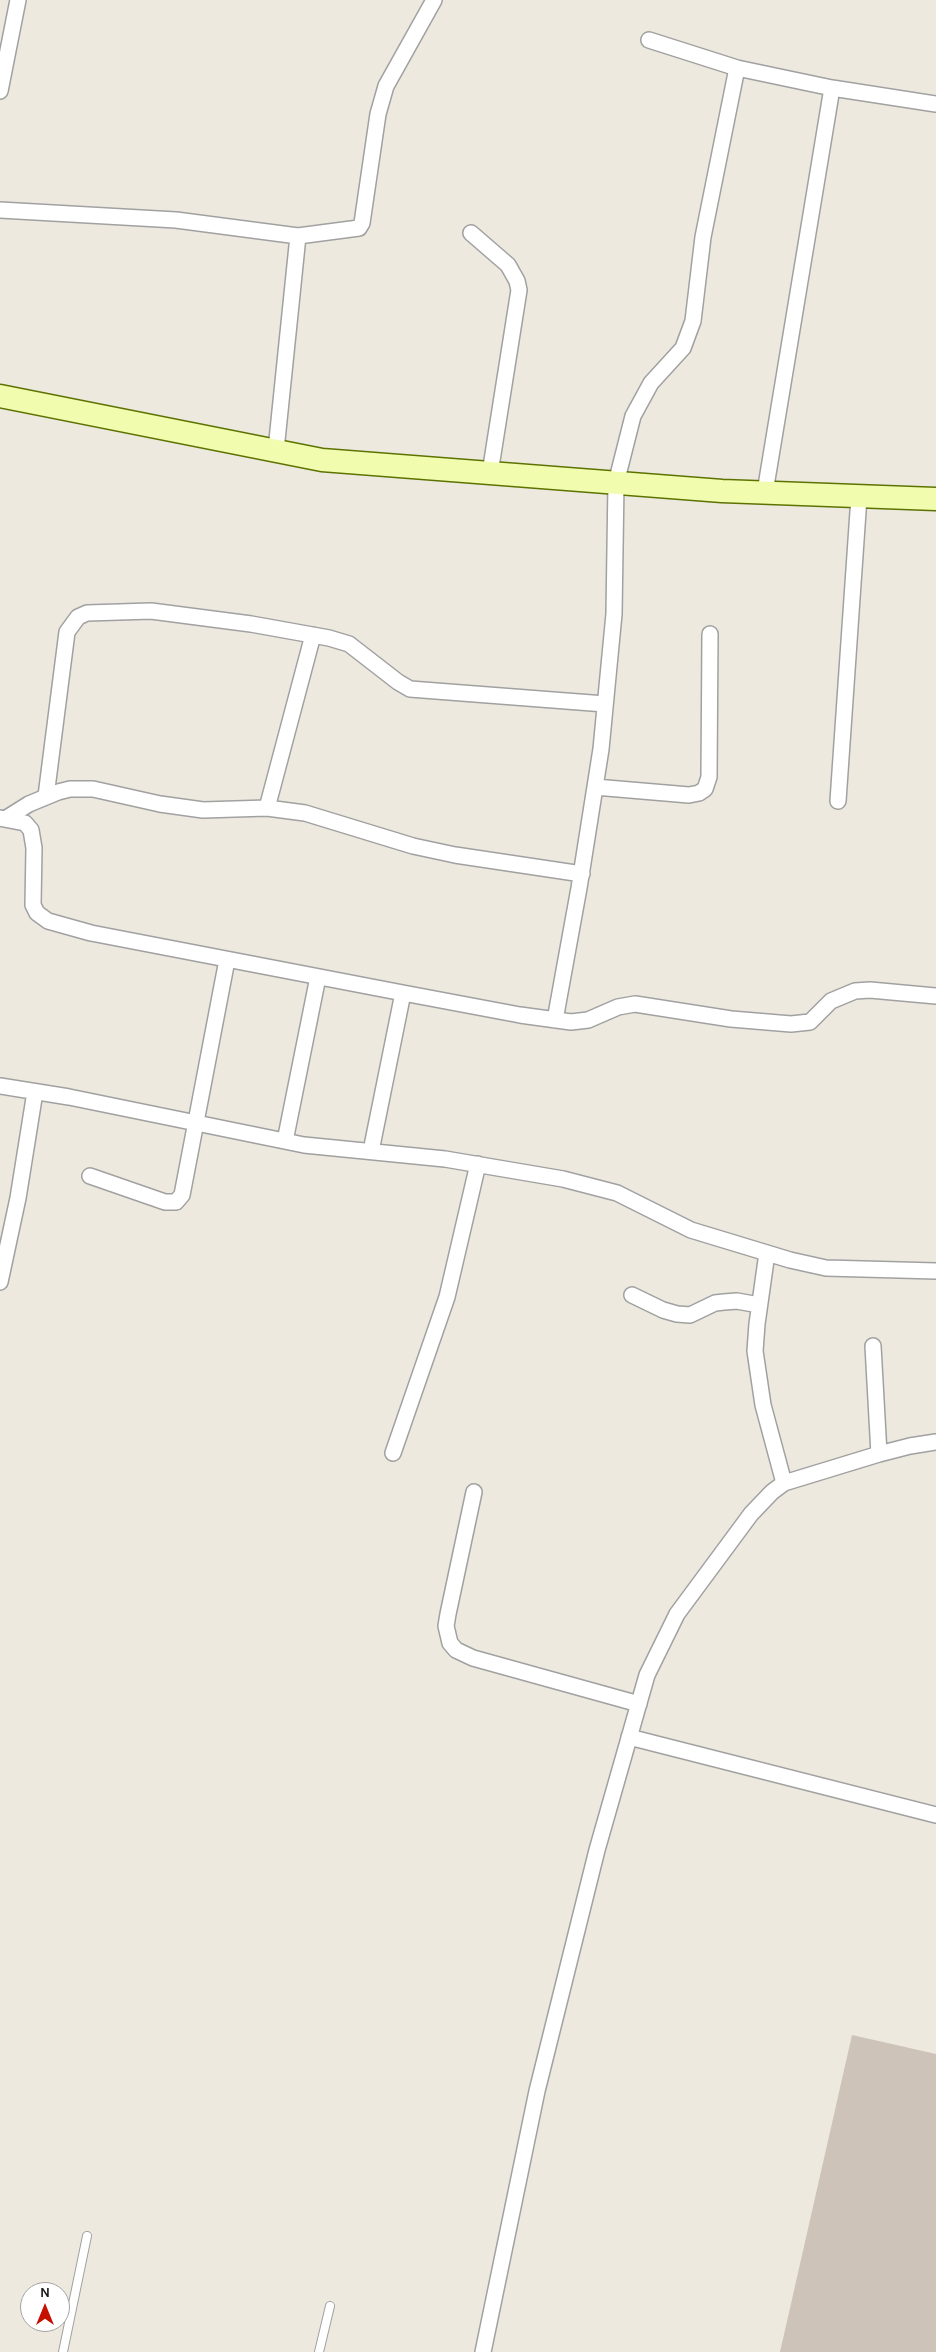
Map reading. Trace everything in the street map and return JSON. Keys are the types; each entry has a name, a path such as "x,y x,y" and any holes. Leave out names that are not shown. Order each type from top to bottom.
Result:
{"street":[{"path":"0,91 18,0"},
{"path":"0,210 176,220 298,236 354,230 362,224 378,114 386,86 434,0"},
{"path":"649,40 736,68 832,88 936,104"},
{"path":"555,1020 582,874 605,704 614,614 616,483 633,416 651,384 683,348 693,321 703,236 736,68"},
{"path":"765,492 832,88"},
{"path":"471,233 508,265 517,280 519,290 490,473"},
{"path":"276,450 298,236"},
{"path":"0,396 322,460 616,483 859,497 936,499"},
{"path":"838,801 859,497"},
{"path":"46,796 67,632 78,616 97,611 151,611 251,624 313,635 349,644 398,682 410,688 605,704"},
{"path":"595,787 689,795 699,793 705,789 709,778 710,634"},
{"path":"267,808 313,635"},
{"path":"2,818 46,796 70,789 82,788 203,810 267,808 305,812 413,846 582,874"},
{"path":"2,818 25,823 31,830 34,848 33,905 37,913 48,921 91,933 227,960 571,1022 588,1020 618,1007 635,1004 731,1019 791,1024 810,1022 831,1001 856,991 870,990 936,996"},
{"path":"90,1176 159,1201 176,1202 182,1195 227,960"},
{"path":"285,1141 318,977"},
{"path":"371,1151 403,993"},
{"path":"0,1086 304,1145 445,1159 563,1179 616,1194 691,1230 767,1253 826,1268 936,1271"},
{"path":"0,1282 18,1198 35,1092"},
{"path":"393,1453 448,1297 478,1164"},
{"path":"767,1253 755,1351 757,1375 784,1483"},
{"path":"632,1295 663,1310 677,1314 690,1315 714,1303 737,1301 760,1305"},
{"path":"872,1346 879,1454"},
{"path":"483,2352 537,2091 597,1850 647,1676 676,1614 751,1514 772,1492 784,1483 879,1454 936,1442"},
{"path":"474,1492 446,1626 450,1643 456,1650 473,1658 639,1704"},
{"path":"629,1737 936,1815"}],"lane":[{"path":"63,2352 87,2236"},
{"path":"319,2352 330,2306"}],"building":[{"path":"852,2035 936,2054 936,2352 780,2352"}]}
